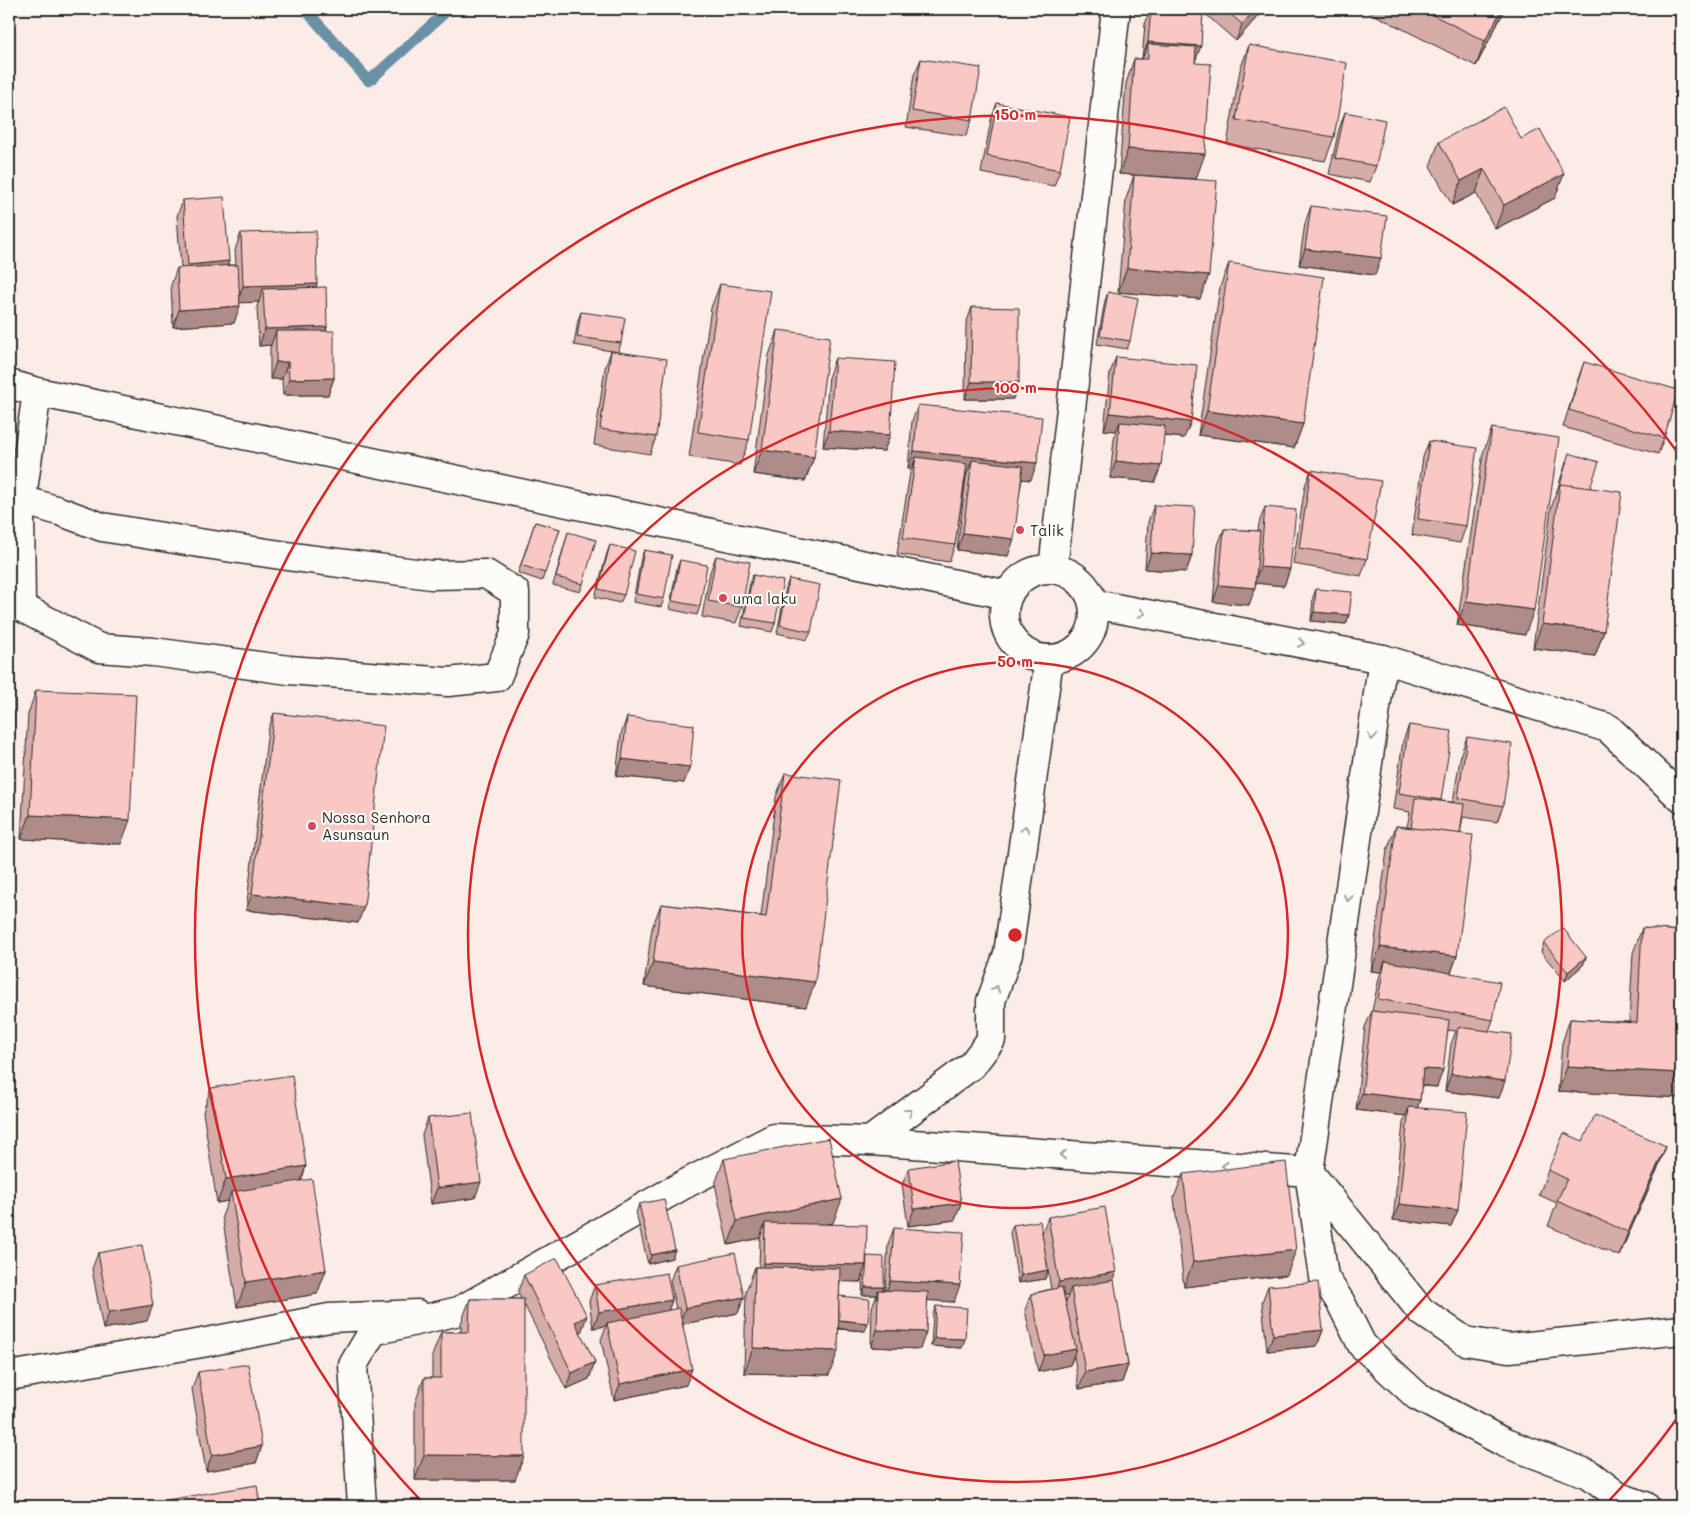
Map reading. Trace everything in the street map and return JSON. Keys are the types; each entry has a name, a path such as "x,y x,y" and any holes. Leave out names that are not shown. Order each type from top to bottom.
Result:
{"street":[{"path":"1053,569 1116,9"},
{"path":"9,384 37,392 1008,595"},
{"path":"22,500 60,511 102,527 199,543 431,575 486,574 515,592 515,634 497,677 448,682 289,670 153,652 98,648 21,607 20,511 37,392"},
{"path":"1040,569 1067,572 1079,580 1088,591 1094,604 1094,621 1089,636 1079,648 1065,657 1049,659 1030,656 1016,646 1006,630 1003,612 1008,595 1016,583 1026,574 1040,569"},
{"path":"1094,604 1383,659 1608,728 1681,798"},
{"path":"870,1142 972,1065 992,1040 992,1000 1008,954 1049,659"},
{"path":"1383,659 1309,1172 1324,1277 1341,1303 1362,1345 1417,1396 1505,1443 1589,1474 1619,1497 1645,1506"},
{"path":"362,1506 353,1365 373,1331 459,1311 685,1184 774,1138 870,1142 1309,1172 1421,1311 1465,1341 1509,1348 1681,1330"},
{"path":"9,1376 202,1343 329,1318 459,1311"}],"building":[{"path":"1151,9 1203,11 1201,46 1148,42"},
{"path":"1224,9 1256,9 1242,24"},
{"path":"1421,9 1502,9 1485,41"},
{"path":"1148,44 1196,47 1195,63 1211,64 1205,154 1128,149 1134,59 1148,59"},
{"path":"1249,45 1347,63 1334,137 1236,120"},
{"path":"921,59 981,68 972,120 912,111"},
{"path":"997,103 1070,117 1060,170 987,156"},
{"path":"1504,107 1521,139 1540,129 1564,174 1504,205 1484,169 1461,181 1439,142"},
{"path":"1345,112 1385,120 1376,166 1335,158"},
{"path":"1134,175 1217,181 1209,275 1127,268"},
{"path":"224,197 229,261 188,265 183,200"},
{"path":"1311,206 1387,216 1381,258 1305,249"},
{"path":"316,231 317,284 243,286 241,233"},
{"path":"1229,263 1324,277 1303,424 1207,411"},
{"path":"238,265 240,306 179,310 177,268"},
{"path":"720,284 771,291 749,440 698,432"},
{"path":"326,287 327,327 265,329 263,289"},
{"path":"1108,292 1138,298 1130,341 1100,336"},
{"path":"972,307 1019,308 1019,382 971,382"},
{"path":"581,312 625,318 621,343 577,337"},
{"path":"778,330 830,337 814,457 762,450"},
{"path":"276,331 334,331 334,378 289,379 288,362 276,362"},
{"path":"611,351 667,359 656,437 600,429"},
{"path":"1116,357 1197,365 1191,422 1110,413"},
{"path":"835,358 895,362 890,435 829,431"},
{"path":"1584,362 1678,390 1664,438 1569,410"},
{"path":"918,405 1042,417 1037,463 914,451"},
{"path":"1120,422 1165,426 1161,466 1116,461"},
{"path":"1492,428 1559,438 1534,610 1466,601"},
{"path":"1429,441 1477,448 1466,526 1418,519"},
{"path":"1569,453 1599,462 1590,488 1560,485"},
{"path":"916,457 967,464 955,545 903,538"},
{"path":"972,460 1023,466 1014,539 963,533"},
{"path":"1311,470 1381,481 1367,559 1299,548"},
{"path":"1560,484 1622,492 1604,631 1542,624"},
{"path":"1154,505 1195,507 1192,555 1151,553"},
{"path":"1265,507 1296,510 1290,569 1260,567"},
{"path":"535,522 560,529 545,573 521,565"},
{"path":"1224,529 1260,531 1255,588 1219,585"},
{"path":"568,532 596,540 583,584 556,577"},
{"path":"610,545 635,551 624,595 598,589"},
{"path":"644,550 672,555 664,599 636,594"},
{"path":"716,556 750,562 742,607 708,601"},
{"name":"uma laku","path":"680,560 707,565 700,606 672,601"},
{"name":"uma laku","path":"753,575 783,581 775,623 744,618"},
{"name":"uma laku","path":"789,579 820,585 811,632 780,625"},
{"path":"1316,589 1352,592 1349,615 1314,612"},
{"path":"9,670 14,670 14,734 9,734"},
{"path":"36,690 136,694 130,820 30,815"},
{"name":"Nossa Senhora Asunsaun","path":"274,713 384,726 364,907 252,894"},
{"path":"627,717 694,725 690,767 622,759"},
{"path":"1409,725 1452,731 1441,800 1399,793"},
{"path":"1467,737 1512,744 1503,806 1458,798"},
{"path":"785,773 841,780 815,982 653,962 661,904 766,917"},
{"path":"1415,798 1464,804 1460,834 1411,828"},
{"path":"1396,826 1473,835 1457,956 1380,947"},
{"path":"1563,928 1586,957 1568,972 1544,943"},
{"path":"1642,928 1681,931 1681,1073 1567,1067 1570,1019 1637,1023"},
{"path":"1385,961 1500,982 1493,1020 1378,999"},
{"path":"1372,1011 1449,1020 1443,1070 1423,1069 1420,1100 1362,1093"},
{"path":"1458,1027 1512,1034 1505,1081 1451,1074"},
{"path":"292,1075 306,1166 226,1179 211,1088"},
{"path":"1409,1107 1467,1112 1458,1210 1399,1204"},
{"path":"472,1113 481,1182 437,1188 428,1118"},
{"path":"1595,1115 1666,1146 1628,1232 1557,1201 1567,1179 1548,1170 1564,1133 1583,1141"},
{"path":"829,1138 842,1199 737,1221 724,1159"},
{"path":"955,1161 961,1203 914,1209 909,1168"},
{"path":"1286,1162 1296,1250 1193,1262 1183,1174"},
{"path":"312,1179 326,1270 246,1282 231,1192"},
{"path":"664,1199 675,1250 651,1255 639,1204"},
{"path":"1105,1207 1116,1272 1059,1282 1048,1217"},
{"path":"1040,1221 1048,1270 1021,1275 1013,1225"},
{"path":"765,1223 867,1225 866,1265 764,1263"},
{"path":"894,1228 964,1232 960,1285 890,1281"},
{"path":"142,1245 153,1305 109,1312 98,1253"},
{"path":"735,1253 744,1297 685,1308 676,1265"},
{"path":"867,1256 884,1257 884,1287 865,1287"},
{"path":"557,1258 587,1316 575,1322 595,1362 572,1373 524,1275"},
{"path":"755,1267 840,1268 838,1351 753,1348"},
{"path":"667,1273 672,1300 599,1312 595,1285"},
{"path":"1114,1280 1128,1365 1085,1372 1071,1288"},
{"path":"1318,1282 1323,1330 1273,1335 1268,1286"},
{"path":"1062,1287 1076,1349 1044,1355 1031,1294"},
{"path":"878,1290 928,1292 926,1332 877,1330"},
{"path":"839,1296 870,1299 868,1323 839,1320"},
{"path":"470,1299 524,1299 524,1456 424,1455 424,1378 441,1378 441,1332 469,1332"},
{"path":"936,1306 967,1308 965,1339 934,1338"},
{"path":"679,1308 692,1369 620,1384 607,1323"},
{"path":"248,1364 262,1446 212,1455 198,1372"},
{"path":"257,1485 260,1506 168,1506 167,1500"}],"waterway":[{"path":"305,9 369,81 449,9"}],"place":[{"name":"Talik","path":"1020,530"},
{"name":"uma laku","path":"723,598"},
{"name":"Nossa Senhora Asunsaun","path":"312,826"}]}
